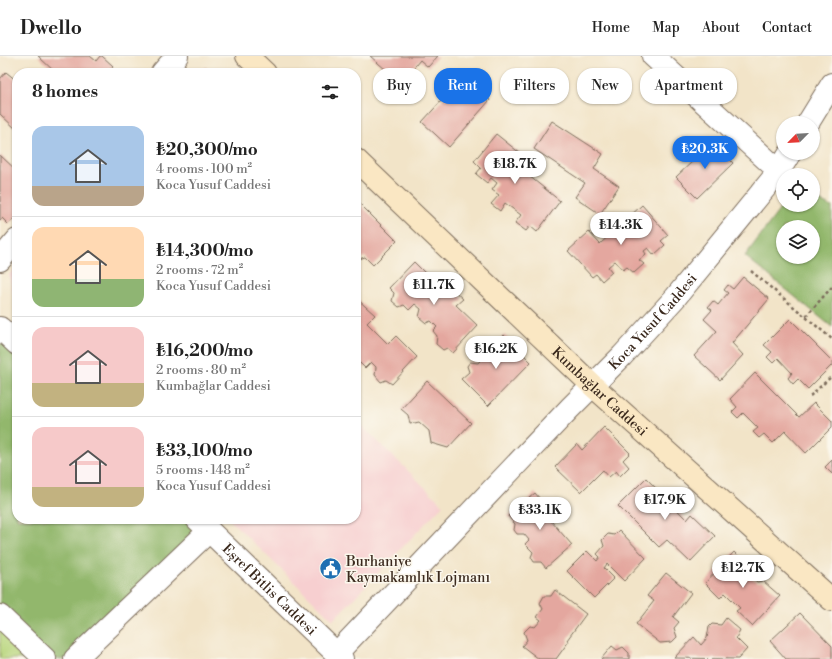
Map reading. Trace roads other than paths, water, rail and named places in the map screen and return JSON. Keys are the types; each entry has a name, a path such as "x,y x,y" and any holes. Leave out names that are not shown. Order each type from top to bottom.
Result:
{"main road":[{"path":"247,56 260,68"},
{"name":"Kumbağlar Caddesi","path":"361,165 592,386 832,600"}],"street":[{"path":"166,68 177,56"},
{"path":"653,56 784,162"},
{"path":"812,116 832,84"},
{"name":"Koca Yusuf Caddesi","path":"339,656 675,298 784,162"},
{"path":"0,260 12,246"},
{"path":"0,328 12,339"},
{"path":"75,659 203,525"},
{"name":"Eşref Bitlis Caddesi","path":"203,525 339,656"},
{"path":"0,616 45,659"}],"place":[{"name":"Burhaniye Kaymakamlık Lojmanı","path":"331,569"}]}
